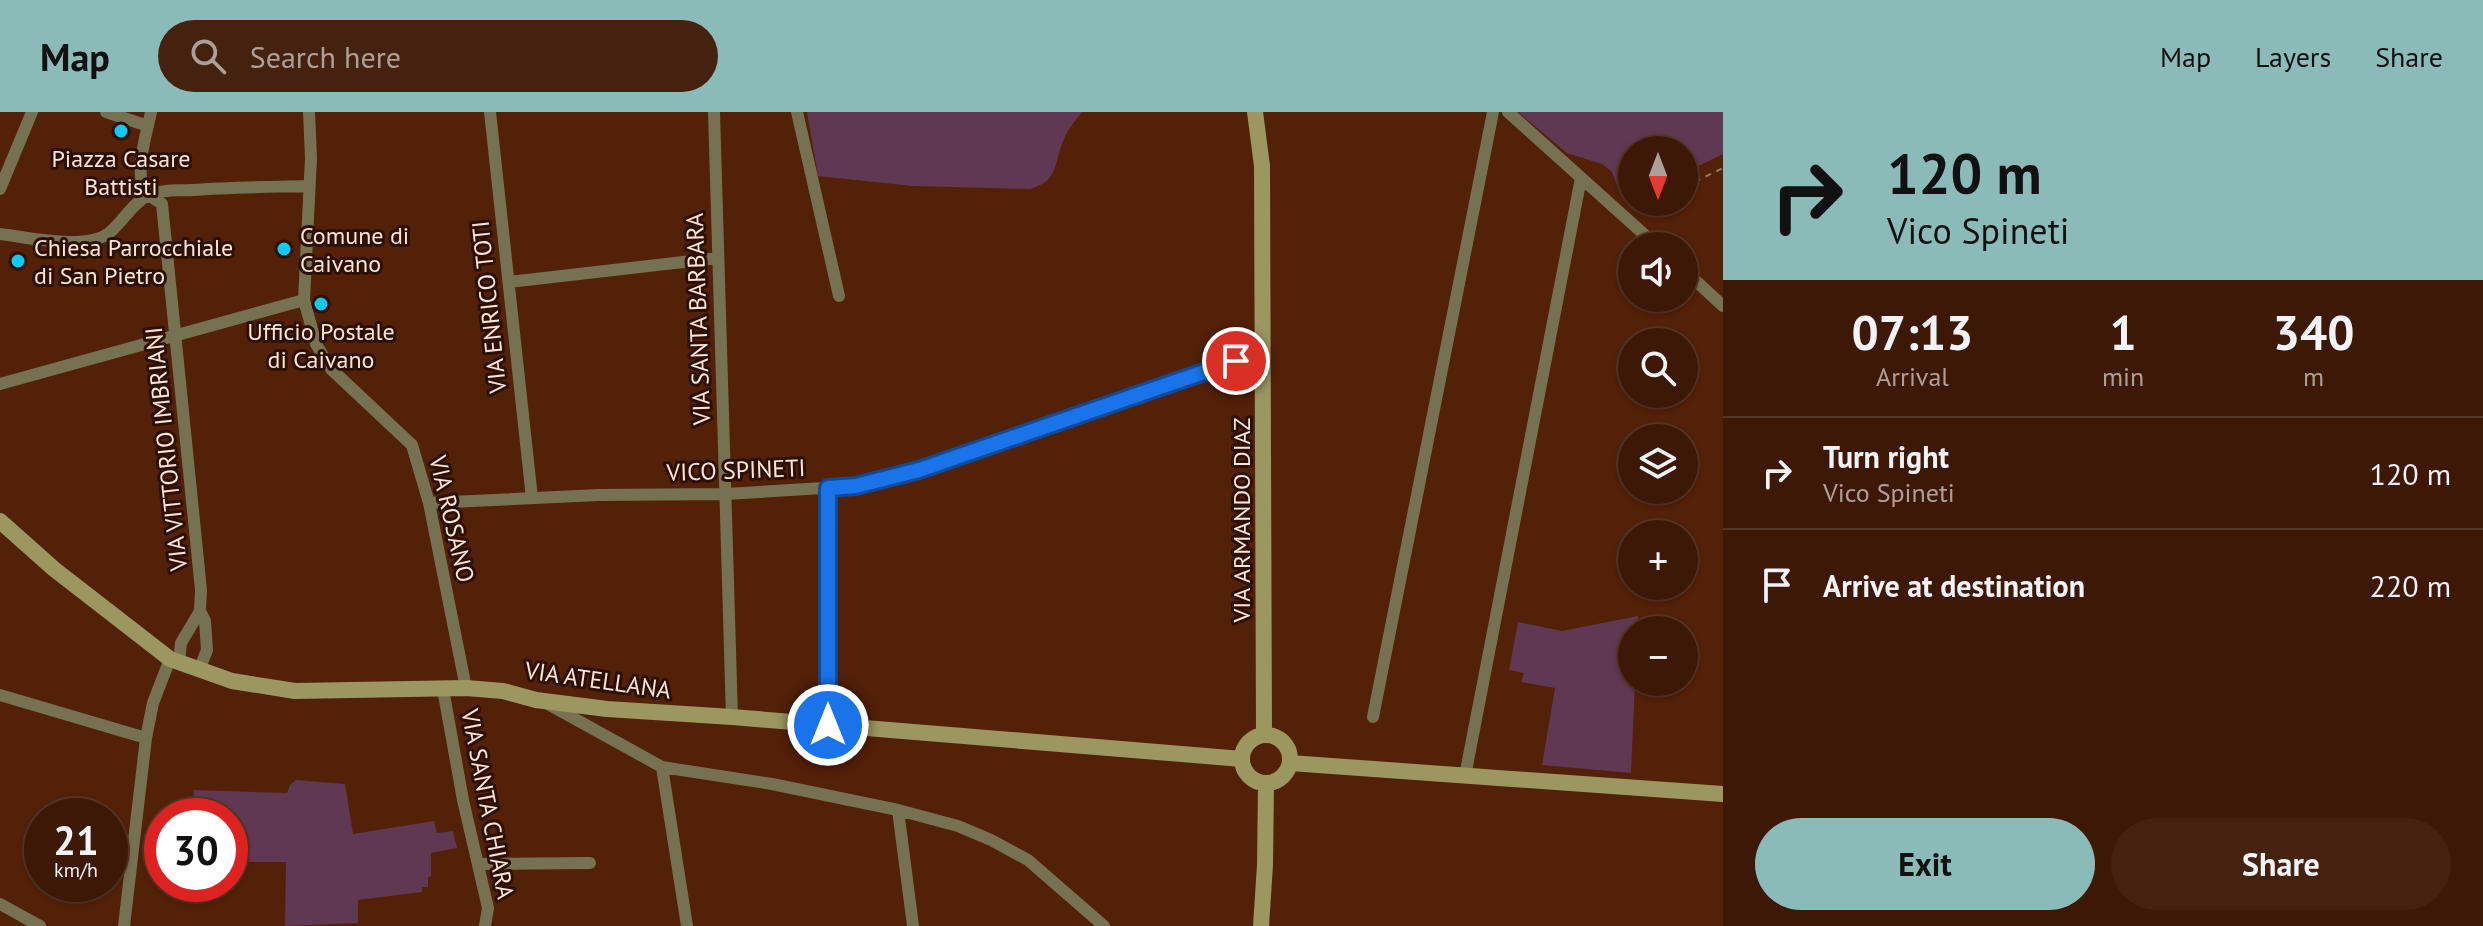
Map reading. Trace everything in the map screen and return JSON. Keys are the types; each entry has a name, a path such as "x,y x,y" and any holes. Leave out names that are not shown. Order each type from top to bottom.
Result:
{"main road":[{"name":"VIA ARMANDO DIAZ","path":"1255,112 1262,166 1264,735"},
{"name":"VIA ATELLANA","path":"0,521 79,589 174,661 255,687 295,691 466,688 503,691 542,701 662,715 732,717 1242,759"},
{"path":"1264,735 1281,740 1287,747 1290,763 1281,777 1266,783 1249,776 1242,759 1246,746 1264,735"},
{"path":"1290,763 1723,794"},
{"path":"1261,926 1266,783"}],"street":[{"path":"0,189 32,112"},
{"path":"106,112 148,126"},
{"path":"148,195 141,174 151,112"},
{"name":"VIA ROSANO","path":"309,112 304,300 316,344 331,369 412,445 429,503 466,688"},
{"name":"VIA ENRICO TOTI","path":"490,112 532,498"},
{"name":"VIA SANTA BARBARA","path":"714,112 732,717"},
{"path":"797,112 839,296"},
{"path":"1373,717 1493,112"},
{"path":"1508,112 1618,211"},
{"path":"1465,776 1581,178"},
{"path":"0,234 64,241 99,239 148,195 230,187 309,186"},
{"name":"VIA VITTORIO IMBRIANI","path":"148,195 162,204 177,335 201,590 200,611 205,621 207,650 199,670"},
{"path":"1624,216 1642,232"},
{"path":"509,282 718,258"},
{"path":"1698,283 1723,306"},
{"path":"0,384 304,300"},
{"name":"VICO SPINETI","path":"429,503 726,494 856,486 919,470 1264,351"},
{"path":"828,488 828,725"},
{"path":"124,926 146,738 153,703 200,611"},
{"name":"VIA SANTA CHIARA","path":"443,689 488,908 485,926"},
{"path":"0,695 146,738"},
{"path":"542,701 662,767 772,784 958,826 1028,860 1104,926"},
{"path":"662,767 687,926"},
{"path":"898,810 913,926"},
{"path":"478,864 590,863"},
{"path":"0,904 40,926"}],"path":[{"path":"1698,180 1723,168"}],"shaded area":[{"path":"807,112 1082,112 1066,135 1051,176 1030,189 912,186 818,176"},
{"path":"1518,112 1723,112 1723,154 1698,166 1698,136 1618,136 1618,186 1612,172 1602,164 1567,153"},
{"path":"1618,620 1618,696 1634,696 1631,773 1542,765 1555,688 1521,682 1524,673 1509,670 1518,622 1562,631"},
{"path":"296,780 345,784 353,834 434,821 437,833 453,831 457,848 431,853 431,876 428,877 428,887 422,887 422,892 358,900 358,923 285,926 286,862 248,862 248,798 193,798 194,790 287,793"}],"place":[{"name":"Piazza Casare Battisti","path":"121,131"},
{"name":"Comune di Caivano","path":"284,249"},
{"name":"Chiesa Parrocchiale di San Pietro","path":"18,261"},
{"name":"Ufficio Postale di Caivano","path":"321,304"}],"route":[{"path":"828,725 828,488 882,481 919,470 1236,361"}]}
